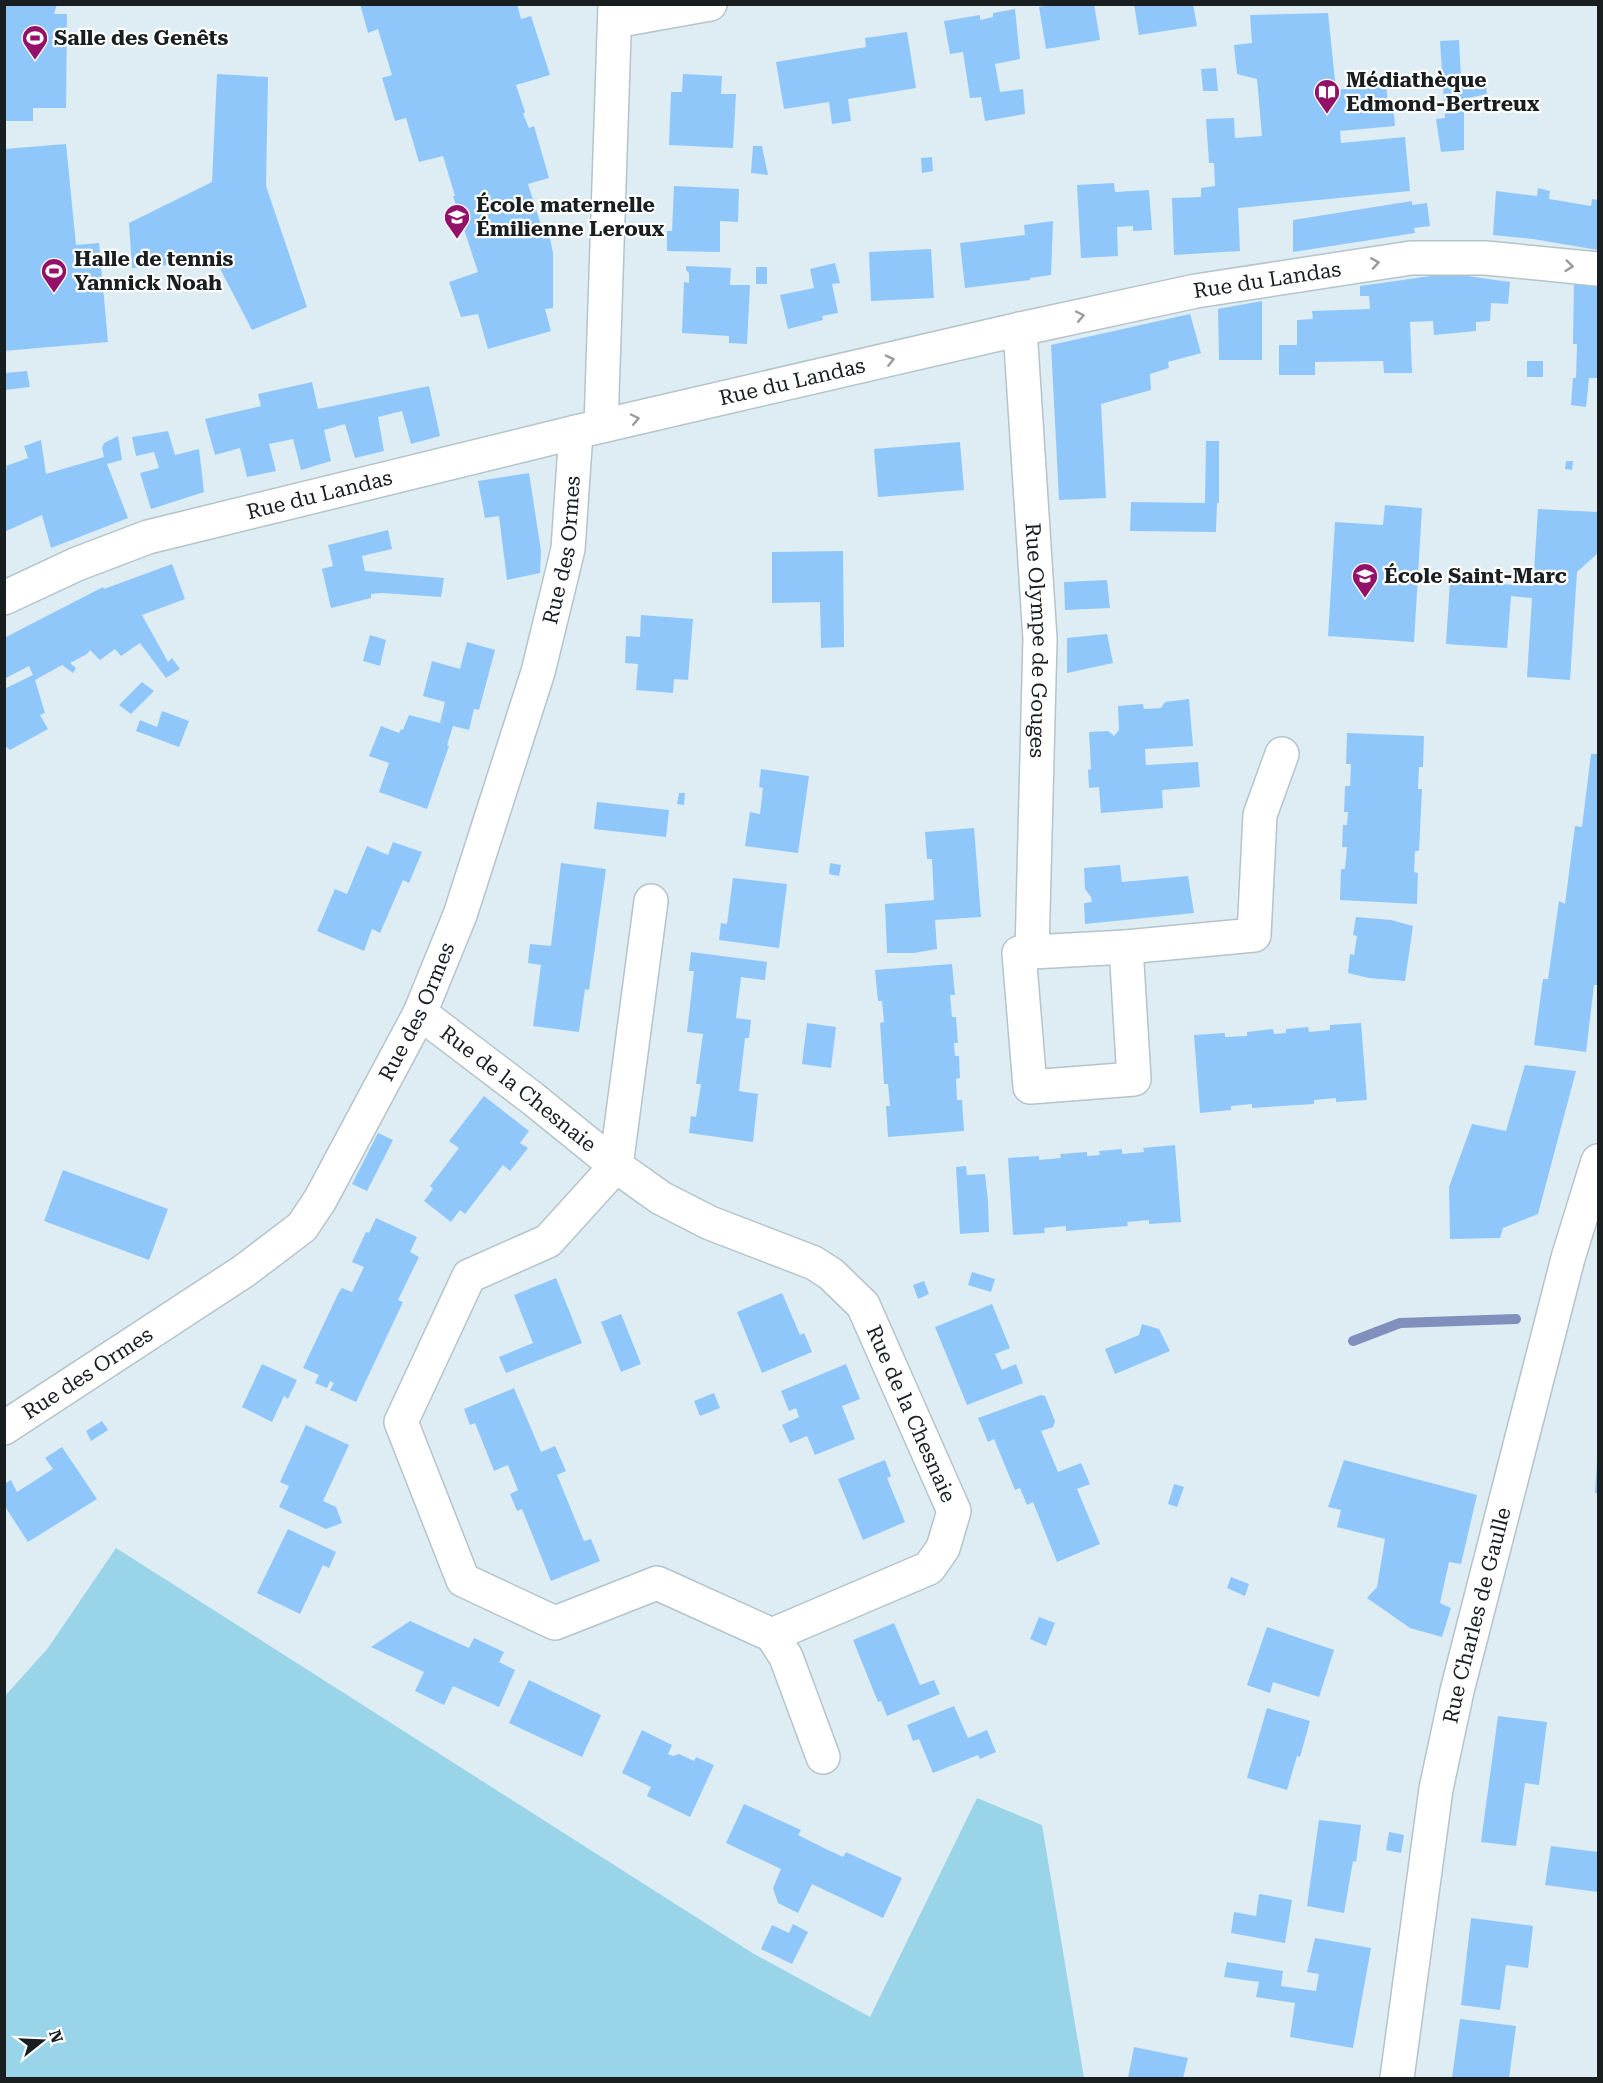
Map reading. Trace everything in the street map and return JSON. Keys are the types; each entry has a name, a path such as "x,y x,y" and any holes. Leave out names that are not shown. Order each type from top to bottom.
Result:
{"street":[{"path":"615,13 710,4"},
{"name":"Rue des Ormes","path":"4,1428 244,1271 302,1227 320,1200 420,1013 460,915 538,672 568,549 588,429 615,13"},
{"name":"Rue du Landas","path":"4,598 78,564 148,537 588,429 1020,329 1196,291 1411,258 1486,258 1599,269"},
{"name":"Rue Olympe de Gouges","path":"1020,329 1040,639 1032,952"},
{"path":"1126,947 1134,1079 1030,1087 1019,953 1126,947 1254,935 1260,815 1282,754"},
{"path":"616,1166 651,901"},
{"name":"Rue de la Chesnaie","path":"420,1013 532,1098 616,1166 661,1198 710,1223 813,1263 831,1274 863,1305 954,1511 943,1548 929,1568 772,1635 657,1583 555,1623 463,1580 401,1422 469,1276 548,1241 616,1166"},
{"name":"Rue Charles de Gaulle","path":"1396,2079 1438,1778 1457,1691 1568,1258 1599,1161"},
{"path":"772,1635 786,1657 823,1757"}],"shaded area":[{"path":"116,1548 754,1954 870,2017 977,1798 1042,1825 1084,2078 5,2078 5,1696 48,1648"}],"building":[{"name":"Salle des Genêts","path":"4,4 57,4 54,14 67,14 66,108 33,108 33,121 4,121"},
{"path":"360,4 517,4 521,19 531,16 550,75 516,85 529,128 534,126 549,178 528,184 541,225 547,223 553,253 553,308 545,309 551,331 488,349 478,314 461,317 449,282 478,272 453,196 455,196 443,156 419,162 406,118 395,121 382,78 392,75 378,29 368,33"},
{"path":"1056,4 1094,4 1100,40 1046,49 1039,7"},
{"path":"1134,4 1193,4 1197,26 1139,35"},
{"path":"1015,9 1020,59 995,64 1000,92 1023,89 1025,114 985,121 981,97 970,98 963,52 950,54 944,21 980,15 980,20 993,17 993,13"},
{"name":"Médiathèque Edmond-Bertreux","path":"1328,13 1336,90 1386,84 1388,104 1393,104 1395,126 1340,131 1341,143 1405,137 1410,191 1238,208 1240,251 1174,255 1172,198 1201,197 1201,188 1215,186 1214,163 1209,163 1206,119 1234,118 1235,138 1262,136 1257,79 1237,74 1234,45 1252,43 1250,15"},
{"path":"907,32 916,88 848,99 851,121 832,124 829,102 784,109 776,62 866,47 865,38"},
{"path":"1459,40 1461,78 1485,76 1487,94 1464,99 1464,150 1441,152 1436,119 1445,118 1440,41"},
{"path":"1216,68 1218,91 1203,91 1201,69"},
{"path":"217,74 268,77 266,186 307,307 252,330 216,261 132,268 129,223 212,182"},
{"path":"683,74 722,76 721,94 736,94 733,148 669,145 671,92 682,92"},
{"name":"Halle de tennis Yannick Noah","path":"66,144 76,245 99,243 108,342 4,351 4,149"},
{"path":"753,146 762,146 768,175 751,173"},
{"path":"932,157 933,171 922,173 921,158"},
{"path":"1114,183 1115,192 1149,190 1152,230 1133,231 1133,226 1117,227 1118,256 1081,258 1077,185"},
{"path":"674,186 739,189 738,222 720,221 720,252 667,251 667,231 672,231"},
{"path":"1538,188 1550,191 1549,199 1591,206 1592,199 1598,200 1598,250 1493,235 1496,191 1537,196"},
{"path":"1412,201 1412,205 1427,203 1430,226 1414,228 1415,233 1293,252 1293,220"},
{"path":"1053,221 1051,275 1030,278 1030,280 965,288 960,243 1025,235 1024,225"},
{"path":"931,249 934,298 871,301 869,252"},
{"path":"835,263 840,283 832,284 838,313 822,316 823,320 788,329 780,295 814,288 810,269"},
{"path":"686,266 731,268 730,285 750,285 747,344 729,343 729,336 682,333 684,282 689,283"},
{"path":"756,267 767,267 767,284 756,284"},
{"path":"1460,275 1510,282 1508,304 1491,303 1490,321 1476,322 1476,331 1434,335 1433,321 1410,322 1412,373 1384,373 1383,361 1315,362 1315,375 1279,375 1279,345 1297,345 1297,320 1313,319 1312,311 1370,309 1369,296 1360,296 1360,286 1431,276"},
{"path":"1574,279 1598,279 1598,378 1589,378 1586,407 1571,405 1573,378 1576,378 1577,344 1573,344"},
{"path":"1262,301 1262,360 1219,360 1218,309"},
{"path":"1190,314 1201,353 1168,362 1169,368 1150,374 1151,390 1101,404 1106,498 1059,500 1051,345"},
{"path":"1527,361 1543,361 1543,377 1527,377"},
{"path":"27,371 30,387 4,390 4,373"},
{"path":"312,382 318,409 429,386 440,436 411,444 402,411 378,417 384,451 355,458 345,424 324,430 331,461 301,470 293,439 269,444 276,471 247,477 240,448 215,455 205,419 261,406 258,394"},
{"path":"168,431 175,455 199,449 204,492 151,509 140,473 159,468 154,452 136,456 132,437"},
{"path":"118,436 122,460 107,464 128,518 51,548 42,515 4,532 4,470 7,469 6,466 28,458 24,446 41,440 46,474 104,457 102,448 104,443"},
{"path":"1206,441 1219,441 1219,503 1217,503 1216,532 1130,531 1131,502 1205,503"},
{"path":"960,442 964,490 878,497 874,449"},
{"path":"1566,461 1573,461 1572,470 1565,469"},
{"path":"529,473 541,551 540,573 507,580 499,516 485,518 478,481"},
{"path":"1385,505 1422,508 1414,642 1328,636 1335,522 1383,525"},
{"path":"1538,509 1598,512 1598,553 1577,572 1570,680 1527,677 1532,598 1511,596 1507,648 1446,644 1450,581 1533,586"},
{"path":"388,530 392,549 362,556 365,571 444,578 441,597 371,594 371,598 331,608 322,569 333,566 328,545"},
{"path":"843,551 844,647 821,648 820,602 772,603 772,552"},
{"path":"172,564 185,599 142,615 168,662 172,658 180,669 166,678 140,643 121,656 115,649 100,660 90,650 70,663 76,668 73,673 62,665 35,680 45,713 40,715 48,729 10,750 4,745 4,689 33,675 29,666 4,679 4,638 103,587 104,589"},
{"path":"1107,580 1110,608 1065,610 1064,582"},
{"path":"641,615 693,619 688,680 674,679 673,693 636,690 638,664 625,663 626,636 640,637"},
{"path":"1107,634 1113,663 1067,673 1067,638"},
{"path":"370,635 386,640 380,666 363,661"},
{"path":"467,642 495,650 479,710 474,709 469,730 453,726 447,745 449,746 427,809 379,792 389,763 369,756 381,726 399,733 401,729 403,730 409,715 440,723 445,702 423,696 432,661 460,669"},
{"path":"142,682 154,691 131,714 119,705"},
{"path":"1189,699 1193,746 1145,749 1146,765 1198,762 1200,787 1162,790 1163,808 1101,813 1099,787 1089,788 1088,770 1091,769 1089,732 1108,731 1114,736 1119,730 1118,706 1143,704 1144,709 1161,708 1165,702"},
{"path":"162,711 189,721 179,747 136,731 140,720 157,727"},
{"path":"1347,733 1424,736 1423,767 1419,767 1418,789 1422,789 1419,851 1415,851 1414,872 1418,873 1417,904 1340,900 1341,869 1345,869 1347,847 1342,847 1343,825 1347,825 1348,812 1344,812 1345,786 1350,786 1351,764 1346,764"},
{"path":"1591,754 1598,754 1598,985 1594,985 1586,1052 1534,1045 1543,979 1548,979 1559,901 1565,904 1575,826 1582,827"},
{"path":"761,769 809,776 798,853 745,846 750,812 760,814 763,788 759,787"},
{"path":"679,793 685,793 684,805 677,804"},
{"path":"597,802 669,810 666,837 594,829"},
{"path":"974,828 981,917 935,920 937,949 914,953 887,953 885,904 934,900 932,859 927,859 925,832"},
{"path":"393,842 422,852 409,883 403,880 380,933 372,929 364,951 317,931 335,889 347,894 367,846 388,855"},
{"path":"561,863 606,869 589,990 585,989 579,1032 533,1026 541,965 528,963 530,944 551,946"},
{"path":"830,863 841,865 839,876 829,874"},
{"path":"1120,865 1122,882 1188,876 1194,913 1085,924 1084,903 1092,902 1085,889 1084,868"},
{"path":"733,878 787,884 779,948 719,940 721,923 727,924"},
{"path":"1356,917 1391,920 1413,926 1405,981 1369,978 1348,973 1350,954 1354,955 1357,936 1353,935"},
{"path":"691,952 767,962 765,980 741,977 736,1018 751,1020 749,1038 745,1038 739,1091 758,1094 753,1142 689,1133 691,1116 696,1117 701,1084 696,1084 703,1034 687,1032 694,971 689,971"},
{"path":"952,964 955,995 950,995 952,1017 956,1017 958,1043 954,1043 955,1056 959,1056 960,1078 956,1079 957,1100 962,1100 964,1131 888,1137 886,1106 890,1106 888,1084 884,1084 880,1023 884,1022 882,1001 878,1001 875,970"},
{"path":"807,1023 836,1027 831,1068 802,1064"},
{"path":"1361,1023 1367,1100 1336,1102 1336,1098 1314,1100 1314,1104 1252,1108 1252,1104 1231,1106 1231,1110 1200,1113 1194,1035 1225,1033 1225,1037 1247,1036 1247,1032 1273,1029 1274,1034 1286,1033 1286,1029 1308,1027 1309,1032 1330,1030 1330,1025"},
{"path":"1525,1065 1576,1071 1538,1214 1503,1228 1500,1238 1450,1239 1449,1187 1472,1124 1506,1131"},
{"path":"484,1096 529,1131 520,1143 528,1148 510,1171 503,1165 465,1214 460,1210 451,1222 424,1201 433,1189 430,1186 459,1148 449,1141"},
{"path":"378,1133 393,1140 367,1191 352,1184"},
{"path":"1175,1145 1181,1222 1149,1224 1149,1220 1127,1222 1128,1226 1066,1231 1066,1226 1044,1228 1045,1233 1013,1235 1008,1158 1039,1156 1039,1160 1061,1158 1060,1154 1087,1152 1087,1156 1100,1155 1099,1151 1122,1149 1122,1154 1144,1152 1143,1148"},
{"path":"966,1166 967,1175 985,1174 989,1232 960,1234 956,1167"},
{"path":"63,1170 168,1209 149,1260 44,1221"},
{"path":"376,1218 417,1237 410,1252 419,1257 398,1300 403,1302 356,1402 330,1390 334,1383 330,1381 327,1388 315,1383 319,1375 303,1368 339,1292 342,1288 352,1292 364,1267 352,1262 366,1232 369,1233"},
{"path":"972,1272 995,1279 991,1292 968,1285"},
{"path":"556,1278 582,1343 506,1373 499,1357 533,1343 514,1295"},
{"path":"924,1281 929,1294 918,1299 913,1285"},
{"path":"782,1293 800,1335 804,1333 812,1352 762,1373 737,1312"},
{"path":"992,1304 1010,1348 995,1354 1002,1370 1016,1364 1023,1383 967,1405 935,1327"},
{"path":"621,1314 641,1364 621,1372 601,1322"},
{"path":"1142,1324 1159,1329 1170,1351 1115,1374 1105,1349 1139,1335"},
{"path":"262,1364 297,1380 288,1399 284,1396 272,1422 242,1407"},
{"path":"846,1364 860,1399 842,1406 855,1439 815,1455 807,1436 790,1443 782,1425 799,1417 796,1408 789,1411 781,1391"},
{"path":"514,1388 541,1452 555,1446 566,1471 557,1475 584,1541 591,1539 600,1561 551,1581 522,1509 517,1511 510,1494 518,1490 508,1465 494,1471 475,1423 470,1425 464,1409"},
{"path":"714,1393 720,1408 700,1416 694,1401"},
{"path":"1041,1395 1045,1396 1055,1421 1053,1427 1041,1431 1058,1472 1081,1463 1090,1484 1077,1489 1100,1544 1057,1562 1033,1502 1027,1505 1020,1488 1015,1490 994,1439 988,1442 978,1418"},
{"path":"102,1421 108,1430 91,1441 86,1431"},
{"path":"306,1425 349,1445 323,1501 336,1507 342,1523 326,1529 279,1507 289,1486 280,1482"},
{"path":"62,1447 97,1499 28,1542 4,1505 4,1484 11,1480 17,1492 53,1469 45,1458"},
{"path":"885,1460 891,1476 887,1478 905,1522 863,1540 838,1479"},
{"path":"1344,1460 1477,1495 1461,1564 1449,1562 1440,1603 1451,1608 1442,1637 1410,1628 1367,1598 1377,1587 1385,1539 1337,1527 1341,1510 1328,1507"},
{"path":"1597,1462 1598,1493 1595,1493"},
{"path":"1174,1484 1184,1487 1177,1507 1168,1504"},
{"path":"288,1529 336,1552 329,1568 323,1565 300,1614 257,1593"},
{"path":"1231,1577 1249,1584 1245,1596 1227,1588"},
{"path":"1039,1617 1055,1623 1046,1646 1030,1639"},
{"path":"410,1621 469,1648 474,1638 504,1652 499,1662 515,1670 499,1707 453,1686 444,1705 415,1691 424,1672 371,1647"},
{"path":"894,1623 920,1685 934,1680 940,1694 887,1716 881,1701 878,1702 853,1640"},
{"path":"1267,1627 1334,1650 1319,1697 1273,1682 1270,1693 1247,1685"},
{"path":"529,1680 601,1715 582,1757 509,1723"},
{"path":"954,1706 968,1738 987,1730 996,1752 980,1759 978,1755 933,1773 919,1739 913,1741 907,1725"},
{"path":"1267,1708 1310,1721 1300,1757 1297,1756 1287,1790 1247,1778"},
{"path":"1498,1716 1547,1722 1539,1785 1525,1783 1516,1846 1481,1842"},
{"path":"642,1730 672,1745 668,1754 673,1756 679,1754 694,1761 696,1757 714,1765 690,1817 647,1796 651,1787 622,1773"},
{"path":"744,1804 801,1830 798,1835 828,1850 843,1857 846,1852 902,1878 883,1918 812,1884 798,1913 778,1903 773,1888 781,1869 726,1843"},
{"path":"1319,1820 1361,1825 1356,1862 1353,1861 1344,1913 1307,1906"},
{"path":"1389,1832 1404,1835 1401,1853 1386,1850"},
{"path":"1551,1846 1598,1852 1598,1892 1545,1885"},
{"path":"1259,1894 1292,1900 1285,1943 1231,1933 1234,1912 1256,1916"},
{"path":"1471,1918 1533,1926 1528,1968 1506,1965 1500,2010 1461,2005"},
{"path":"793,1924 808,1932 792,1964 761,1949 772,1925 789,1933"},
{"path":"1315,1938 1371,1948 1353,2048 1290,2037 1295,2003 1256,1997 1259,1982 1224,1977 1227,1962 1283,1971 1281,1986 1316,1991 1319,1974 1307,1972"},
{"path":"1460,2019 1516,2026 1509,2078 1452,2078"},
{"path":"1134,2047 1188,2058 1183,2078 1128,2078"}],"waterway":[{"path":"1353,1341 1400,1323 1516,1319"}],"place":[{"name":"Salle des Genêts","path":"35,61"},
{"name":"Médiathèque Edmond-Bertreux","path":"1327,115"},
{"name":"École maternelle Émilienne Leroux","path":"457,240"},
{"name":"Halle de tennis Yannick Noah","path":"54,294"},
{"name":"École Saint-Marc","path":"1365,599"}]}
